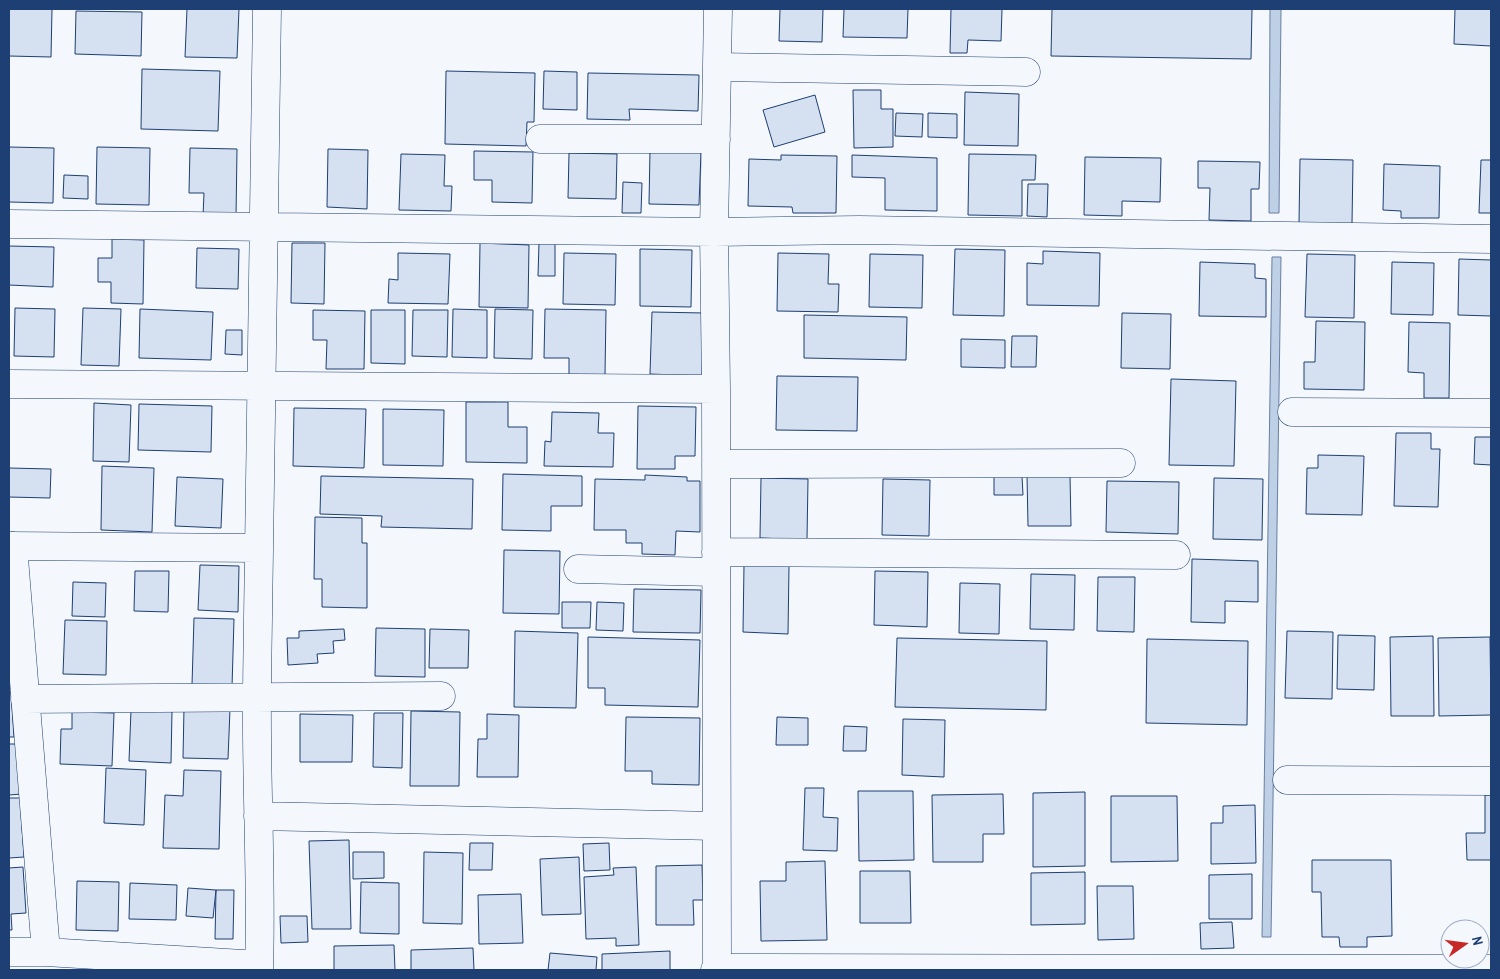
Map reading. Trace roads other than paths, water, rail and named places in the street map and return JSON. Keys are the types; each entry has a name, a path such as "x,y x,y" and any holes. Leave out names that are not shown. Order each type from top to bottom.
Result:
{"street":[{"path":"9,952 46,952 259,968 256,698 267,9"},
{"path":"718,9 714,232 716,389 716,969 1491,969"},
{"path":"717,68 1026,72"},
{"path":"540,139 716,139"},
{"path":"9,224 714,232 859,230 1491,239"},
{"path":"9,384 716,389"},
{"path":"1292,412 1491,412"},
{"path":"716,464 1121,463"},
{"path":"46,952 11,546 259,548"},
{"path":"578,569 716,562 1176,554"},
{"path":"25,699 441,696"},
{"path":"1288,780 1491,781"},
{"path":"258,816 716,826"}],"water":[{"path":"1270,9 1281,9 1279,213 1269,213"},
{"path":"1272,257 1281,257 1271,937 1262,937"}]}
